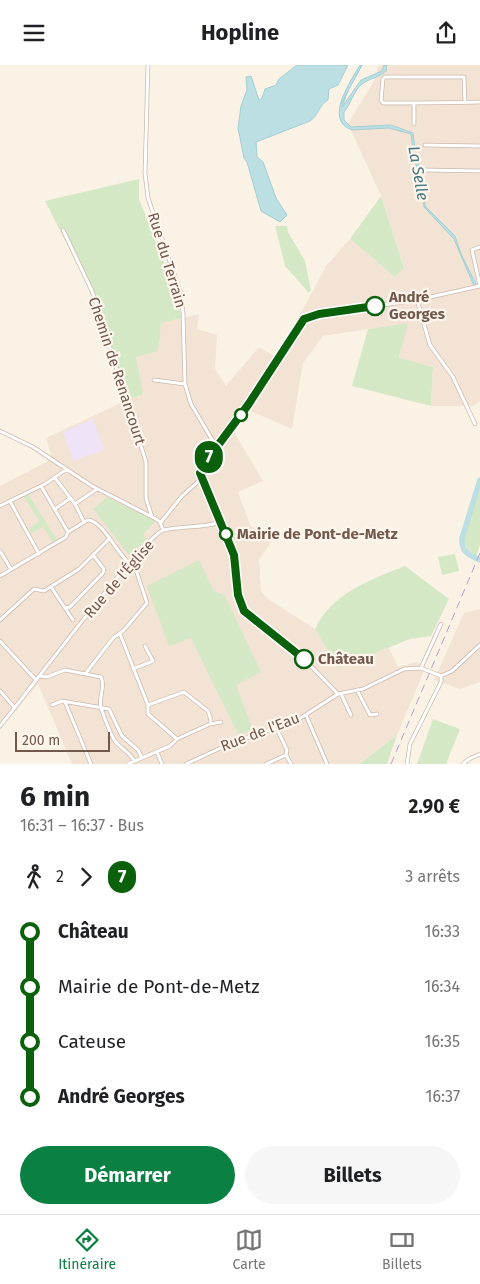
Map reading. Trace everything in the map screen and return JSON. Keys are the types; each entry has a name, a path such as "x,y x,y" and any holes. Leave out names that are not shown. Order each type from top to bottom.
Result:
{"street":[{"name":"Rue du Terrain","path":"148,65 145,173 148,198 180,294 183,313 185,384 191,404 217,448"},
{"path":"465,103 464,77 384,77 381,102 465,103 480,102"},
{"path":"414,103 414,124"},
{"path":"425,145 480,146"},
{"path":"425,170 480,171"},
{"name":"Chemin de Renancourt","path":"63,230 92,291 146,462 146,498 152,517"},
{"path":"351,715 340,694 304,659 244,611 238,595 234,555 201,479 201,470 248,405 304,319 319,314 417,300 479,286 478,267 472,249 480,247"},
{"path":"417,300 430,345 453,377 475,424"},
{"path":"154,380 185,384"},
{"path":"0,431 33,447 97,489 152,517 160,522 163,529"},
{"path":"0,506 7,502 10,503 41,486 67,469"},
{"path":"55,478 69,499 75,504 84,522"},
{"path":"160,522 182,496 201,479"},
{"path":"41,486 68,532"},
{"path":"75,504 97,489"},
{"path":"55,509 69,499"},
{"path":"10,503 40,554"},
{"path":"0,576 40,554 66,537 68,532 84,522 92,520 96,522 123,558 131,562 147,603 120,634 113,638 86,673"},
{"name":"Rue de l'Église","path":"0,726 143,547 163,529 221,522"},
{"path":"0,620 34,589 44,591 79,569 109,539"},
{"path":"0,551 11,569"},
{"path":"65,608 70,607 103,573 104,569 93,555"},
{"path":"51,587 73,620"},
{"path":"441,624 421,668 442,676 452,671 480,645"},
{"path":"120,634 148,705 146,709 149,716 177,739"},
{"path":"0,641 36,680"},
{"path":"133,669 153,661 145,646"},
{"name":"Rue de l'Eau","path":"186,763 306,715 340,694 357,690 404,669 421,668"},
{"path":"40,676 47,677 65,670 98,675 102,679 101,708 114,740 129,753 134,761"},
{"path":"407,764 410,744 441,682 442,676"},
{"path":"357,690 370,715 377,714"},
{"path":"0,691 15,707"},
{"path":"148,705 184,692 208,711 211,720 210,724"},
{"path":"8,700 20,701"},
{"path":"65,702 92,764"},
{"path":"52,705 65,702 110,710 122,736 137,748 142,758"},
{"path":"306,715 326,764"},
{"path":"128,764 172,746 177,739 210,724 221,722"},
{"path":"276,727 287,750 286,755 290,764"},
{"path":"157,752 162,764"},
{"path":"463,764 480,754"},
{"path":"266,764 286,755"}],"shaded area":[{"path":"379,65 480,65 480,401 473,406 431,406 433,367 399,359 407,323 323,336 303,363 292,429 248,410 234,432 263,481 238,492 251,527 279,530 259,560 261,591 268,599 315,629 338,667 389,648 398,667 416,662 426,666 397,735 359,764 72,764 38,684 0,730 0,486 52,459 46,438 125,401 136,357 161,323 199,314 197,329 217,335 215,369 226,386 259,347 277,358 326,266 350,239 395,277 404,267 381,196 348,124 374,81"},
{"path":"93,419 104,450 73,461 63,432"},
{"path":"480,609 480,682 460,689 434,680 464,613"}],"green space":[{"path":"139,179 139,199 167,270 182,318 161,323 158,351 136,357 143,394 125,401 88,285 45,201"},
{"path":"381,196 404,268 395,277 350,239"},
{"path":"275,226 287,226 288,232 305,261 311,290 309,293 285,266"},
{"path":"408,323 399,358 433,367 431,406 352,386 368,329"},
{"path":"480,487 480,545 476,556 468,550 463,539"},
{"path":"28,494 57,540 53,542 43,527 31,533 29,529 39,521 24,497"},
{"path":"107,497 156,521 143,534 147,540 129,555 93,509"},
{"path":"455,554 459,571 442,575 438,557"},
{"path":"199,560 214,591 225,596 261,672 236,685 253,730 238,734 191,638 169,646 147,586"},
{"path":"405,566 449,599 431,636 410,639 338,668 315,629 322,617 331,606 353,589"},
{"path":"433,719 460,729 446,764 417,764"},
{"path":"397,735 387,764 359,764 362,762"}],"water":[{"path":"297,65 348,65 338,85 329,89 328,100 322,105 313,119 256,142 257,157 263,162 276,198 287,215 280,222 261,211 247,162 244,158 238,128 241,106 247,90 246,77 251,76 259,100 262,98 265,89 276,85 279,79"},
{"path":"360,65 362,65 347,93 342,107 361,80 382,71 384,65 387,65 386,71 358,88 344,112 344,120 351,127 391,125 413,133 416,157 425,187 425,206 455,236 461,254 477,286 474,286 454,239 424,207 423,189 414,158 411,134 389,128 352,130 344,125 340,118 339,109 342,100"}],"waterway":[{"name":"La Selle","path":"356,76 362,65"},
{"name":"La Selle","path":"342,103 348,91"},
{"name":"La Selle","path":"480,480 462,538 464,550 469,555 480,560"}],"railway":[{"path":"391,764 480,553"}],"bus line":[{"name":"7","path":"304,659 244,611 240,603 236,584 234,555 200,473 207,460 230,432 293,339 300,323 304,319 308,316 375,306"}],"place":[{"name":"André Georges","path":"375,306"},
{"name":"Mairie de Pont-de-Metz","path":"226,534"},
{"name":"Château","path":"304,659"}]}
